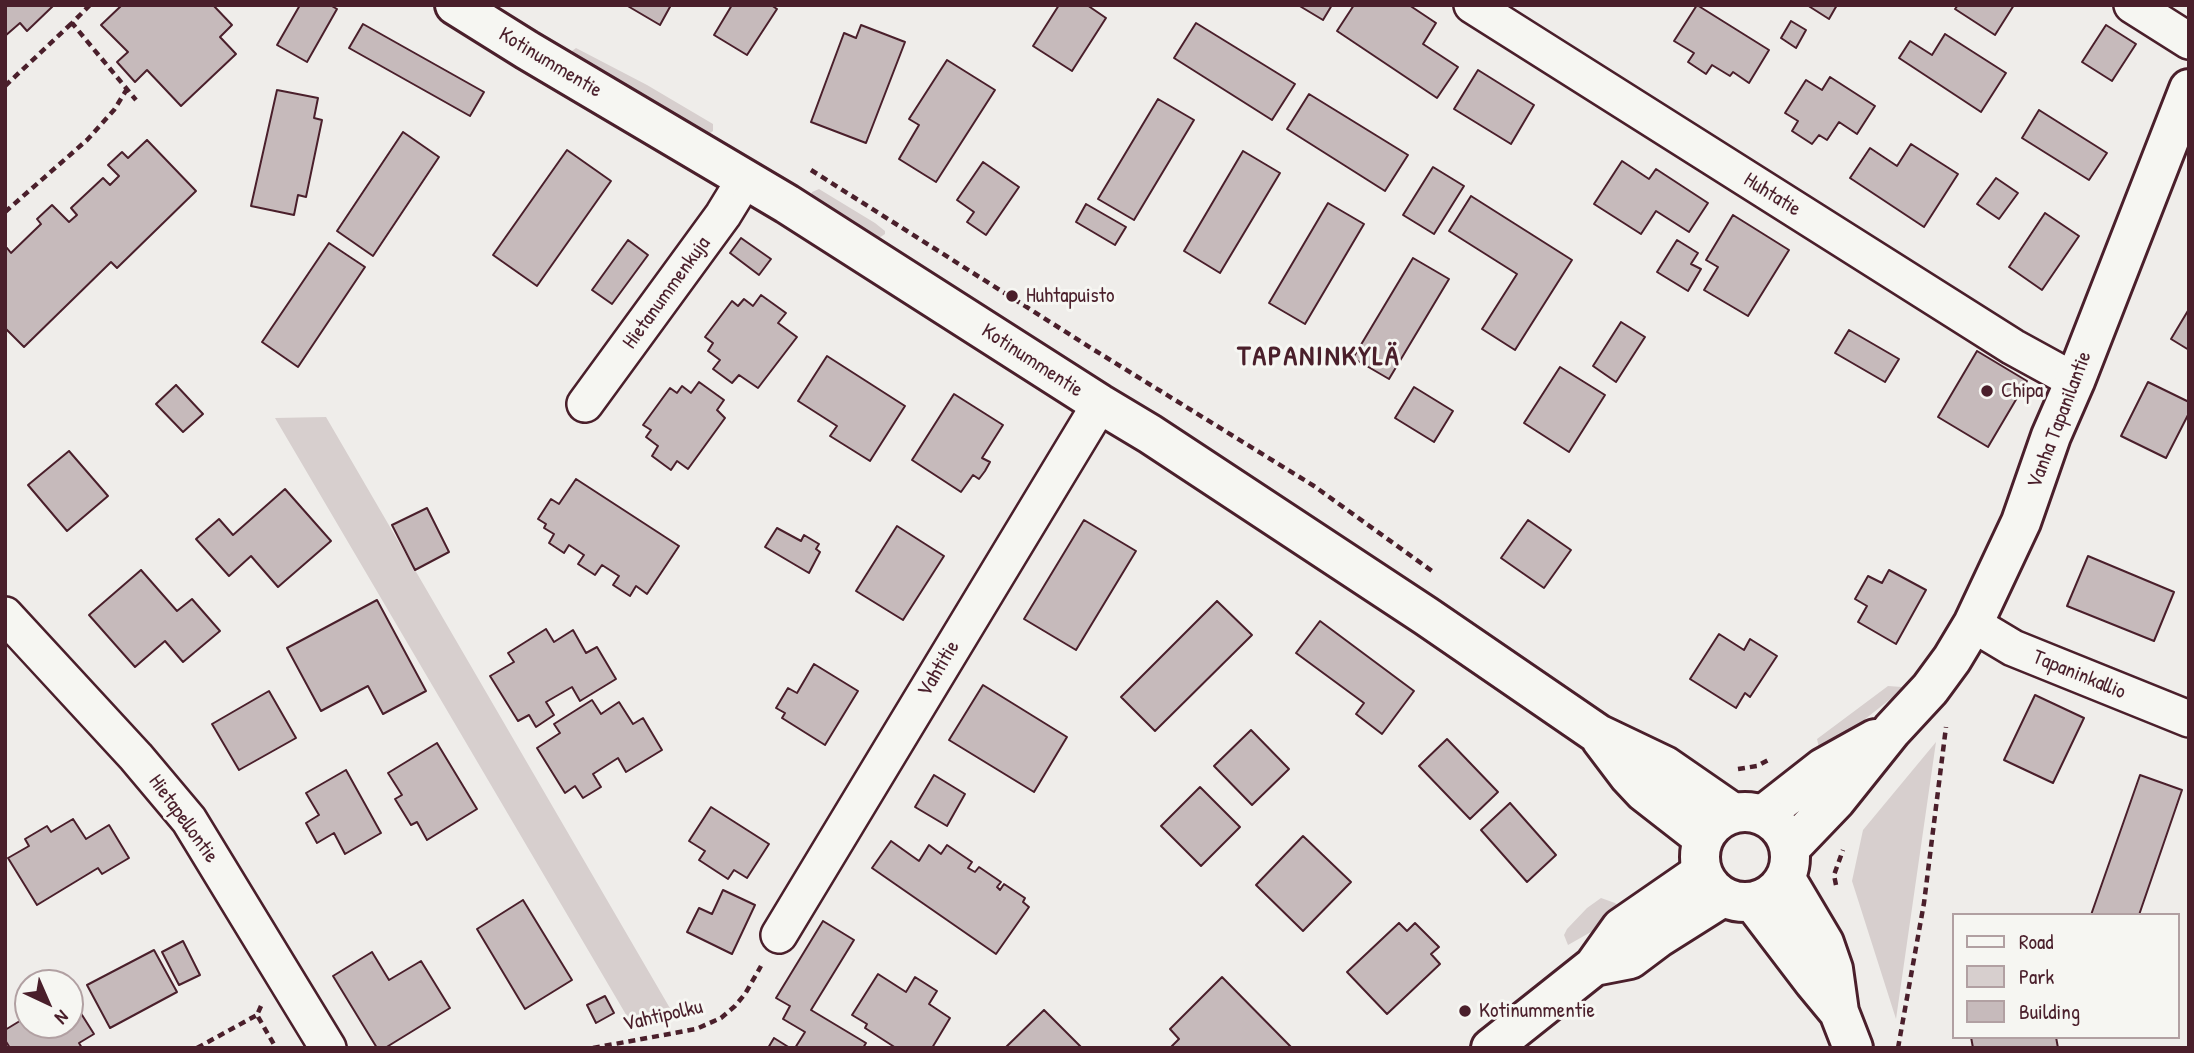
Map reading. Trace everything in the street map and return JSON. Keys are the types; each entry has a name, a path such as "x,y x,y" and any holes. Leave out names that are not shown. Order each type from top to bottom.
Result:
{"main road":[{"name":"Kotinummentie","path":"455,5 745,179 1150,434 1598,734 1665,766 1748,814"},
{"name":"Vanha Tapanilantie","path":"1788,863 1892,730 1930,689 1973,624 2021,522 2051,436 2189,89"},
{"name":"Vanha Tapanilantie","path":"1748,814 1892,730"},
{"name":"Kotinummentie","path":"1598,734 1629,776 1839,1012"},
{"path":"1491,1048 1594,966 1621,928 1720,877 1774,892 1788,863 1780,828 1775,822 1748,814 1717,821 1720,877"},
{"name":"Kotinummentie","path":"1788,863 1824,943 1833,969 1839,1012 1853,1048"}],"street":[{"name":"Huhtatie","path":"1472,5 2012,347 2075,381"},
{"path":"2132,5 2189,41"},
{"name":"Hietanummenkuja","path":"585,404 723,215 745,179"},
{"name":"Vahtitie","path":"779,934 1100,404"},
{"name":"Hietapellontie","path":"5,615 136,757 189,820 328,1048"},
{"name":"Tapaninkallio","path":"1973,624 2012,648 2189,719"}],"path":[{"path":"5,86 90,5"},
{"path":"72,23 136,100"},
{"path":"5,212 87,140 114,110 127,89"},
{"path":"1898,1048 1924,903 1946,726"},
{"path":"1735,770 1757,766 1781,754"},
{"path":"1836,889 1834,875 1845,842"},
{"name":"Vahtipolku","path":"593,1048 696,1029 721,1017 745,994 779,934"},
{"path":"197,1048 257,1016"}],"green space":[{"path":"576,48 713,124 713,131 709,134 572,55"},
{"path":"819,189 875,223 885,234 879,238 811,196 812,192"},
{"path":"326,417 671,1010 628,1018 275,418"},
{"path":"1888,686 1902,687 1893,697 1820,752 1817,739"},
{"path":"1936,742 1896,1019 1852,881 1863,830"},
{"path":"1601,898 1615,903 1622,910 1568,945 1564,935 1567,929"}],"building":[{"path":"5,5 54,5 27,31 20,23 5,36"},
{"path":"122,5 213,5 232,25 220,37 236,54 181,106 147,70 135,82 117,62 128,52 101,25"},
{"path":"300,5 330,5 337,9 307,62 277,45"},
{"path":"626,5 671,5 660,25"},
{"path":"732,5 771,5 777,9 747,55 714,35"},
{"path":"1059,5 1087,5 1106,18 1072,71 1033,46"},
{"path":"1298,5 1332,5 1323,20"},
{"path":"1354,5 1409,5 1436,23 1423,44 1458,67 1437,98 1337,31"},
{"path":"1697,5 1769,50 1749,83 1733,72 1730,76 1712,65 1706,74 1688,62 1694,53 1674,41"},
{"path":"1807,5 1837,5 1829,19"},
{"path":"1958,5 2014,5 1995,35 1955,9"},
{"path":"1791,21 1806,30 1796,48 1781,38"},
{"path":"1196,23 1295,84 1272,120 1174,58"},
{"path":"363,24 484,92 470,116 349,48"},
{"path":"861,25 905,42 866,143 811,122 844,33 856,38"},
{"path":"2106,25 2136,44 2112,81 2082,62"},
{"path":"1945,34 2006,73 1981,112 1899,58 1910,41 1932,55"},
{"path":"947,60 995,90 936,182 899,159 919,125 909,119"},
{"path":"1478,70 1534,105 1511,144 1454,109"},
{"path":"1830,77 1875,106 1857,134 1839,122 1827,140 1819,135 1812,144 1792,131 1798,121 1785,113 1806,80 1822,90"},
{"path":"277,90 318,98 314,118 322,120 306,197 298,195 294,215 251,206"},
{"path":"1309,94 1408,155 1385,191 1287,129"},
{"path":"1158,99 1194,120 1134,220 1098,199"},
{"path":"2039,110 2107,153 2089,180 2022,138"},
{"path":"403,132 439,157 373,256 337,231"},
{"path":"147,140 196,191 117,268 111,262 24,347 5,328 5,250 7,248 11,253 41,224 37,219 52,205 69,222 77,215 71,208 103,178 110,185 119,176 108,165 122,152 128,158"},
{"path":"1911,144 1958,174 1924,227 1850,178 1870,148 1897,166"},
{"path":"567,150 611,181 537,286 493,255"},
{"path":"1243,151 1280,173 1220,273 1184,251"},
{"path":"1622,161 1649,179 1656,169 1708,203 1689,232 1656,211 1641,234 1594,204"},
{"path":"983,162 1019,187 986,235 967,222 974,212 957,200"},
{"path":"1433,167 1464,186 1434,234 1403,215"},
{"path":"1996,178 2018,193 1999,219 1977,204"},
{"path":"1471,196 1572,260 1515,350 1482,329 1517,274 1449,231"},
{"path":"1328,203 1364,224 1305,324 1269,303"},
{"path":"1086,204 1126,227 1115,245 1076,222"},
{"path":"2045,213 2079,236 2042,290 2009,267"},
{"path":"1733,215 1789,250 1748,316 1704,290 1718,267 1706,260"},
{"path":"741,238 771,259 759,275 730,253"},
{"path":"628,240 648,255 612,304 592,290"},
{"path":"1677,240 1698,253 1691,264 1701,269 1688,291 1657,272"},
{"path":"329,243 365,267 298,367 262,342"},
{"path":"1413,258 1449,279 1389,379 1353,358"},
{"path":"761,295 786,313 778,323 797,337 758,388 739,375 732,383 713,369 720,360 708,351 713,343 705,337 732,301 738,306 744,299 753,306"},
{"path":"2189,309 2189,350 2171,339"},
{"path":"1621,322 1645,337 1616,382 1593,366"},
{"path":"1849,330 1899,359 1885,382 1835,353"},
{"name":"Chipa","path":"1977,351 2027,381 1988,447 1938,417"},
{"path":"827,356 905,406 870,461 830,436 837,426 798,401"},
{"path":"1560,367 1605,395 1569,452 1524,423"},
{"path":"699,382 724,400 717,410 725,418 688,469 677,461 671,470 652,456 658,446 646,437 651,430 643,425 670,388 677,393 682,386 691,393"},
{"path":"2148,382 2189,402 2189,413 2166,458 2121,436"},
{"path":"176,385 203,414 183,432 156,404"},
{"path":"1414,387 1453,411 1434,442 1395,418"},
{"path":"954,394 1003,425 982,458 990,462 985,471 979,479 973,475 961,492 912,460"},
{"path":"69,451 108,496 67,531 28,485"},
{"path":"576,479 679,546 647,594 636,586 630,596 613,585 619,576 602,565 595,575 578,564 584,555 569,545 564,553 549,543 554,534 544,528 546,524 538,519 551,499 559,504"},
{"path":"285,489 331,541 278,587 251,556 229,576 196,539 219,519 233,535"},
{"path":"427,508 449,552 415,570 392,525"},
{"path":"1084,520 1136,551 1076,650 1024,619"},
{"path":"1528,520 1571,550 1544,588 1501,558"},
{"path":"897,526 944,556 903,620 856,591"},
{"path":"777,528 801,541 804,535 819,544 816,549 820,552 809,573 765,547"},
{"path":"2088,556 2174,592 2154,641 2067,606"},
{"path":"141,570 177,611 192,599 220,631 183,662 165,641 135,667 89,615"},
{"path":"1889,570 1926,590 1896,644 1858,622 1867,606 1855,599 1868,576 1882,583"},
{"path":"377,600 426,691 383,714 368,686 321,711 287,648"},
{"path":"1217,601 1252,635 1155,731 1121,697"},
{"path":"1320,621 1414,691 1382,734 1356,714 1364,703 1296,653"},
{"path":"546,629 554,642 573,630 586,653 597,647 616,679 580,701 572,687 546,702 554,715 536,727 529,715 518,721 490,676 514,662 508,653"},
{"path":"1719,634 1744,650 1750,639 1777,656 1750,697 1745,693 1736,708 1690,679"},
{"path":"814,664 858,691 825,745 782,718 785,713 776,708 788,688 797,693"},
{"path":"983,685 1067,737 1034,792 949,740"},
{"path":"269,691 296,738 239,770 212,724"},
{"path":"2035,695 2084,718 2053,783 2004,760"},
{"path":"592,700 601,714 619,702 633,724 643,718 662,750 626,772 618,758 593,774 601,787 583,798 575,786 565,793 537,748 560,733 554,724"},
{"path":"1251,730 1289,769 1252,805 1214,766"},
{"path":"1447,739 1498,792 1470,819 1419,766"},
{"path":"437,743 477,809 427,840 417,822 411,825 395,799 402,795 388,773"},
{"path":"346,770 381,833 345,854 334,833 317,843 306,823 319,815 306,793"},
{"path":"934,775 965,794 947,826 915,807"},
{"path":"2140,775 2182,790 2140,913 2092,913"},
{"path":"1200,787 1240,827 1201,866 1161,826"},
{"path":"1510,803 1556,855 1527,882 1481,830"},
{"path":"711,807 769,844 747,878 734,870 728,879 699,860 705,851 689,841"},
{"path":"73,819 86,839 109,825 129,858 102,874 98,868 37,905 8,858 29,846 25,839 47,826 51,832"},
{"path":"1303,836 1351,882 1303,931 1256,885"},
{"path":"891,841 919,861 929,845 941,854 947,845 972,862 968,868 975,872 979,867 1001,882 997,887 1000,890 1004,884 1025,898 1023,902 1029,907 996,954 872,868"},
{"path":"723,890 755,905 732,954 687,932 699,908 712,914"},
{"path":"523,900 572,980 525,1009 477,929"},
{"path":"823,921 854,940 811,1010 866,1043 863,1048 795,1048 805,1032 783,1019 790,1006 776,998"},
{"path":"1399,923 1407,931 1415,923 1439,947 1431,954 1440,964 1387,1014 1347,972"},
{"path":"183,941 200,975 179,985 162,952"},
{"path":"154,950 177,992 110,1028 87,985"},
{"path":"372,952 389,980 421,961 450,1008 385,1048 377,1048 333,976"},
{"path":"878,974 906,992 915,977 937,991 929,1004 950,1018 932,1048 896,1048 865,1028 867,1024 852,1015"},
{"path":"1222,977 1292,1048 1170,1048 1179,1039 1170,1029"},
{"path":"605,996 614,1013 596,1023 587,1005"},
{"path":"1044,1010 1082,1048 1005,1048"},
{"path":"84,1018 94,1034 79,1043 82,1048 10,1048 5,1040 5,1030 14,1025 14,1039 84,1039"},
{"path":"774,1038 790,1048 768,1048"},
{"path":"1971,1039 2056,1039 2058,1048 1973,1048"}],"place":[{"name":"Huhtapuisto","path":"1012,296"},
{"name":"Chipa","path":"1987,391"},
{"name":"Kotinummentie","path":"1465,1011"}],"district":[{"name":"TAPANINKYLÄ","path":"1319,358"}]}
